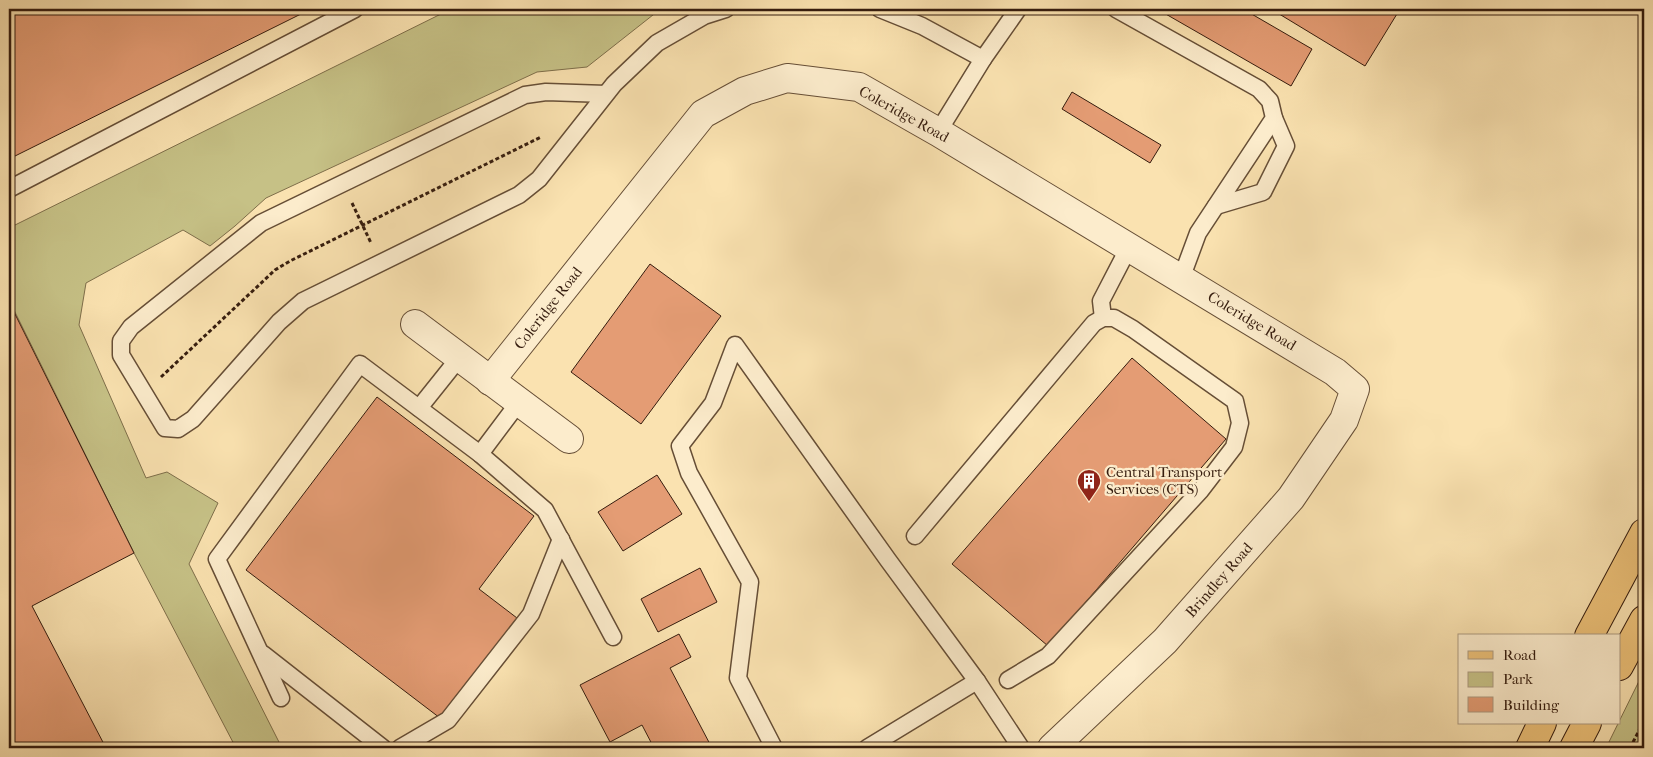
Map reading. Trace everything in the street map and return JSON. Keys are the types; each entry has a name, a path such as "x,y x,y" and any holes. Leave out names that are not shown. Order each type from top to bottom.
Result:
{"main road":[{"path":"1590,634 1644,533"},
{"path":"1620,664 1644,620"},
{"path":"1530,748 1542,724"},
{"path":"1574,748 1586,724"}],"street":[{"name":"Coleridge Road","path":"490,381 703,114 744,91 787,78 859,87 938,132 1336,372 1355,388"},
{"path":"415,324 569,439"},
{"name":"Brindley Road","path":"1052,748 1165,641 1291,498 1344,420 1355,388"}],"lane":[{"path":"9,189 355,9"},
{"path":"606,94 546,92 525,95 261,223 131,327 121,341 121,355 165,428 178,429 193,419 279,322 303,302 519,196 539,179 614,84 657,43 702,12 726,9"},
{"path":"880,9 922,26 983,59"},
{"path":"938,132 983,59 1018,9"},
{"path":"1116,9 1259,89 1270,101 1274,118 1286,146 1263,192 1216,206"},
{"path":"1181,279 1198,233 1274,118"},
{"path":"1103,318 1101,301 1129,247"},
{"path":"914,536 1094,323 1103,318 1114,318 1133,329 1235,402 1240,423 1234,447 1201,490 1048,656 1008,680"},
{"path":"774,748 738,678 750,582 689,473 680,446 713,403 736,345 888,560 977,681 1021,748"},
{"path":"419,408 459,358"},
{"path":"281,698 217,559 360,364 480,454 545,510 614,637"},
{"path":"480,454 520,402"},
{"path":"400,748 448,720 530,614 561,539"},
{"path":"260,652 383,748"},
{"path":"867,748 977,681"}],"path":[{"path":"133,377 151,367 160,378 275,270 553,131 559,125 572,137"},
{"path":"343,183 381,264"},
{"path":"1630,748 1644,721"}],"green space":[{"path":"451,9 658,9 658,11 587,67 537,72 266,198 210,246 183,230 86,283 79,325 146,478 167,472 218,503 189,564 282,748 236,748 134,553 12,306 9,307 9,228"},
{"path":"1644,671 1644,748 1606,748 1618,724 1620,724 1620,720"}],"building":[{"path":"9,9 311,9 9,159"},
{"path":"1157,9 1243,9 1312,49 1291,86"},
{"path":"1271,9 1400,9 1365,66"},
{"path":"1072,92 1161,145 1150,163 1062,109"},
{"path":"650,264 721,316 641,424 571,372"},
{"path":"11,306 134,553 32,606 106,748 9,748 9,307"},
{"name":"Central Transport Services (CTS)","path":"1132,358 1226,439 1048,646 952,564"},
{"path":"377,397 534,516 479,589 517,618 440,718 246,570"},
{"path":"657,475 682,514 623,551 598,512"},
{"path":"700,568 717,602 658,632 641,599"},
{"path":"679,634 691,657 670,668 712,748 654,748 642,725 610,742 580,685"}],"place":[{"name":"Central Transport Services (CTS)","path":"1089,502"}]}
